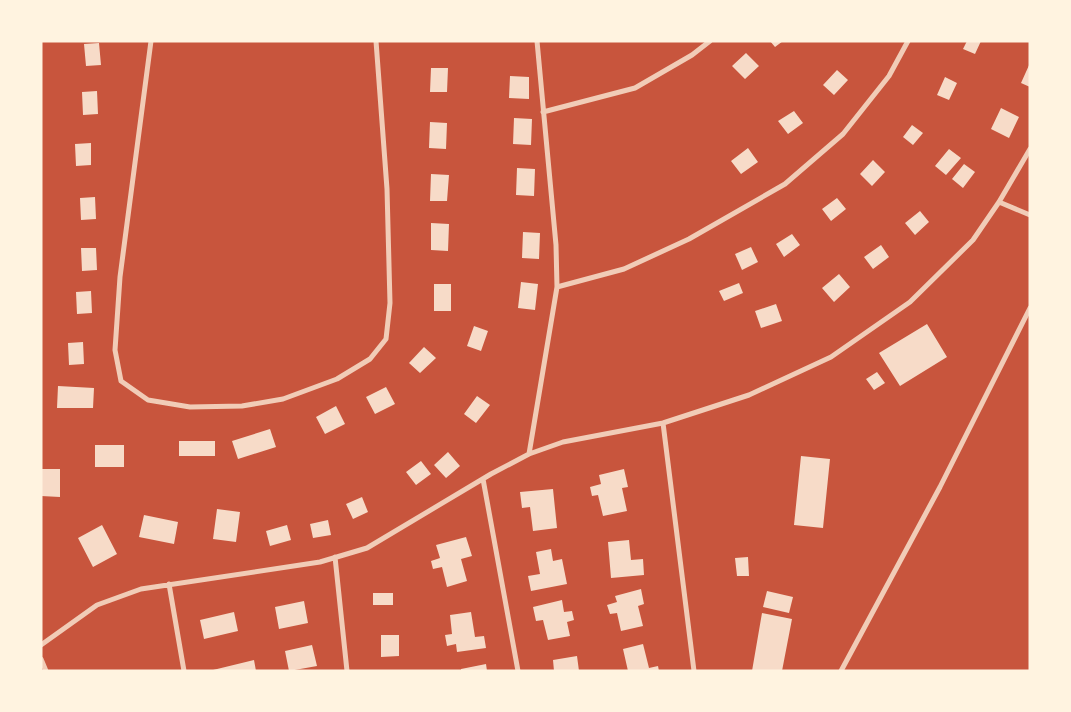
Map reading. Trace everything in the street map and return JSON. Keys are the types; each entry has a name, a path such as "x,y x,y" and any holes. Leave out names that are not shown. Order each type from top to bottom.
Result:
{"street":[{"path":"151,41 120,277 115,350 121,381 148,400 190,407 242,406 282,399 337,379 370,359 386,339 390,303 387,189 376,41"},
{"path":"530,454 557,287 556,244 537,41"},
{"path":"543,112 635,88 692,56 710,41"},
{"path":"557,287 624,269 689,239 785,184 843,134 889,76 908,41"},
{"path":"41,645 98,604 141,589 320,562 367,548 483,479 530,454 563,442 662,423 749,395 831,357 910,302 973,240 999,202 1030,149"},
{"path":"999,202 1030,214"},
{"path":"841,671 940,486 1030,308"},
{"path":"662,423 694,671"},
{"path":"483,479 518,671"},
{"path":"335,557 347,671"},
{"path":"169,584 184,671"},
{"path":"41,659 46,671"}],"building":[{"path":"770,41 783,41 775,47"},
{"path":"967,41 981,41 975,54 963,49"},
{"path":"99,43 101,65 86,66 84,44"},
{"path":"746,53 759,66 745,79 732,66"},
{"path":"1030,63 1030,87 1021,83"},
{"path":"431,68 448,68 447,92 430,92"},
{"path":"837,70 848,80 834,95 823,85"},
{"path":"510,76 529,77 529,99 509,98"},
{"path":"945,77 957,83 949,100 937,95"},
{"path":"97,91 98,114 83,115 82,92"},
{"path":"1001,108 1019,117 1009,138 991,129"},
{"path":"794,111 803,123 788,134 778,121"},
{"path":"514,118 532,119 531,145 513,144"},
{"path":"430,122 447,123 446,149 429,148"},
{"path":"912,125 923,133 913,145 903,137"},
{"path":"91,143 91,165 76,166 75,144"},
{"path":"748,148 758,162 741,174 731,161"},
{"path":"949,149 961,158 946,175 935,166"},
{"path":"873,160 885,172 872,186 860,174"},
{"path":"964,164 975,172 963,188 952,179"},
{"path":"517,168 535,169 534,196 516,195"},
{"path":"431,174 449,175 447,201 430,201"},
{"path":"95,197 96,219 81,220 80,198"},
{"path":"837,198 846,209 831,221 822,209"},
{"path":"920,211 929,222 915,235 905,223"},
{"path":"431,223 449,224 448,251 431,250"},
{"path":"523,232 540,233 539,259 522,258"},
{"path":"792,234 800,245 784,257 776,244"},
{"path":"881,245 889,257 873,269 864,257"},
{"path":"751,247 758,262 742,270 735,254"},
{"path":"81,248 96,248 97,270 82,271"},
{"path":"839,274 850,287 834,302 822,288"},
{"path":"521,282 538,284 535,310 518,308"},
{"path":"739,283 743,293 724,301 719,291"},
{"path":"434,284 451,284 451,311 434,311"},
{"path":"91,291 92,313 77,314 76,292"},
{"path":"776,304 782,321 761,328 755,311"},
{"path":"927,324 947,357 900,386 879,353"},
{"path":"474,326 488,331 481,351 467,346"},
{"path":"83,342 84,364 69,365 68,343"},
{"path":"424,347 436,358 420,373 409,363"},
{"path":"877,372 885,383 874,390 866,379"},
{"path":"58,386 94,388 93,408 57,408"},
{"path":"386,387 395,404 375,414 366,397"},
{"path":"477,396 490,405 476,423 464,414"},
{"path":"336,406 345,424 325,434 316,417"},
{"path":"270,429 276,447 238,459 232,441"},
{"path":"179,441 215,441 215,456 179,456"},
{"path":"95,445 124,445 124,467 95,467"},
{"path":"448,452 460,466 446,478 434,465"},
{"path":"801,456 830,459 823,528 794,525"},
{"path":"421,461 431,474 416,485 406,472"},
{"path":"41,469 60,469 60,497 41,496"},
{"path":"624,469 628,487 622,488 627,511 603,516 598,495 592,496 590,487 601,484 599,475"},
{"path":"553,489 557,528 533,531 530,507 522,508 520,492"},
{"path":"362,497 368,512 353,519 346,504"},
{"path":"217,509 240,512 236,542 213,539"},
{"path":"144,515 178,522 174,544 139,537"},
{"path":"328,520 331,535 313,538 310,524"},
{"path":"102,525 117,554 93,567 78,538"},
{"path":"287,525 291,540 270,546 266,531"},
{"path":"466,537 472,556 461,559 467,581 447,587 442,567 433,569 431,561 440,558 436,545"},
{"path":"629,540 631,560 643,559 644,575 611,578 608,542"},
{"path":"551,549 553,561 562,559 567,584 531,591 528,576 540,574 536,552"},
{"path":"748,557 749,576 737,576 735,558"},
{"path":"641,589 644,604 638,606 643,626 621,631 617,613 610,614 607,605 617,602 615,596"},
{"path":"767,591 793,597 789,613 763,607"},
{"path":"373,593 393,593 393,605 373,605"},
{"path":"562,600 564,612 572,611 574,620 567,622 570,636 548,640 543,620 536,621 533,607"},
{"path":"304,601 308,623 279,629 275,607"},
{"path":"234,612 238,631 204,639 200,620"},
{"path":"471,612 475,637 484,636 486,648 457,652 456,644 447,646 445,635 452,634 450,615"},
{"path":"762,613 792,619 782,671 752,671"},
{"path":"381,635 399,635 399,656 381,657"},
{"path":"643,644 649,668 658,666 659,671 628,671 623,649"},
{"path":"312,645 317,666 289,671 285,651"},
{"path":"577,656 579,671 554,671 553,660"},
{"path":"254,660 256,671 213,671 213,670"},
{"path":"486,664 487,671 461,671 461,669"}]}
